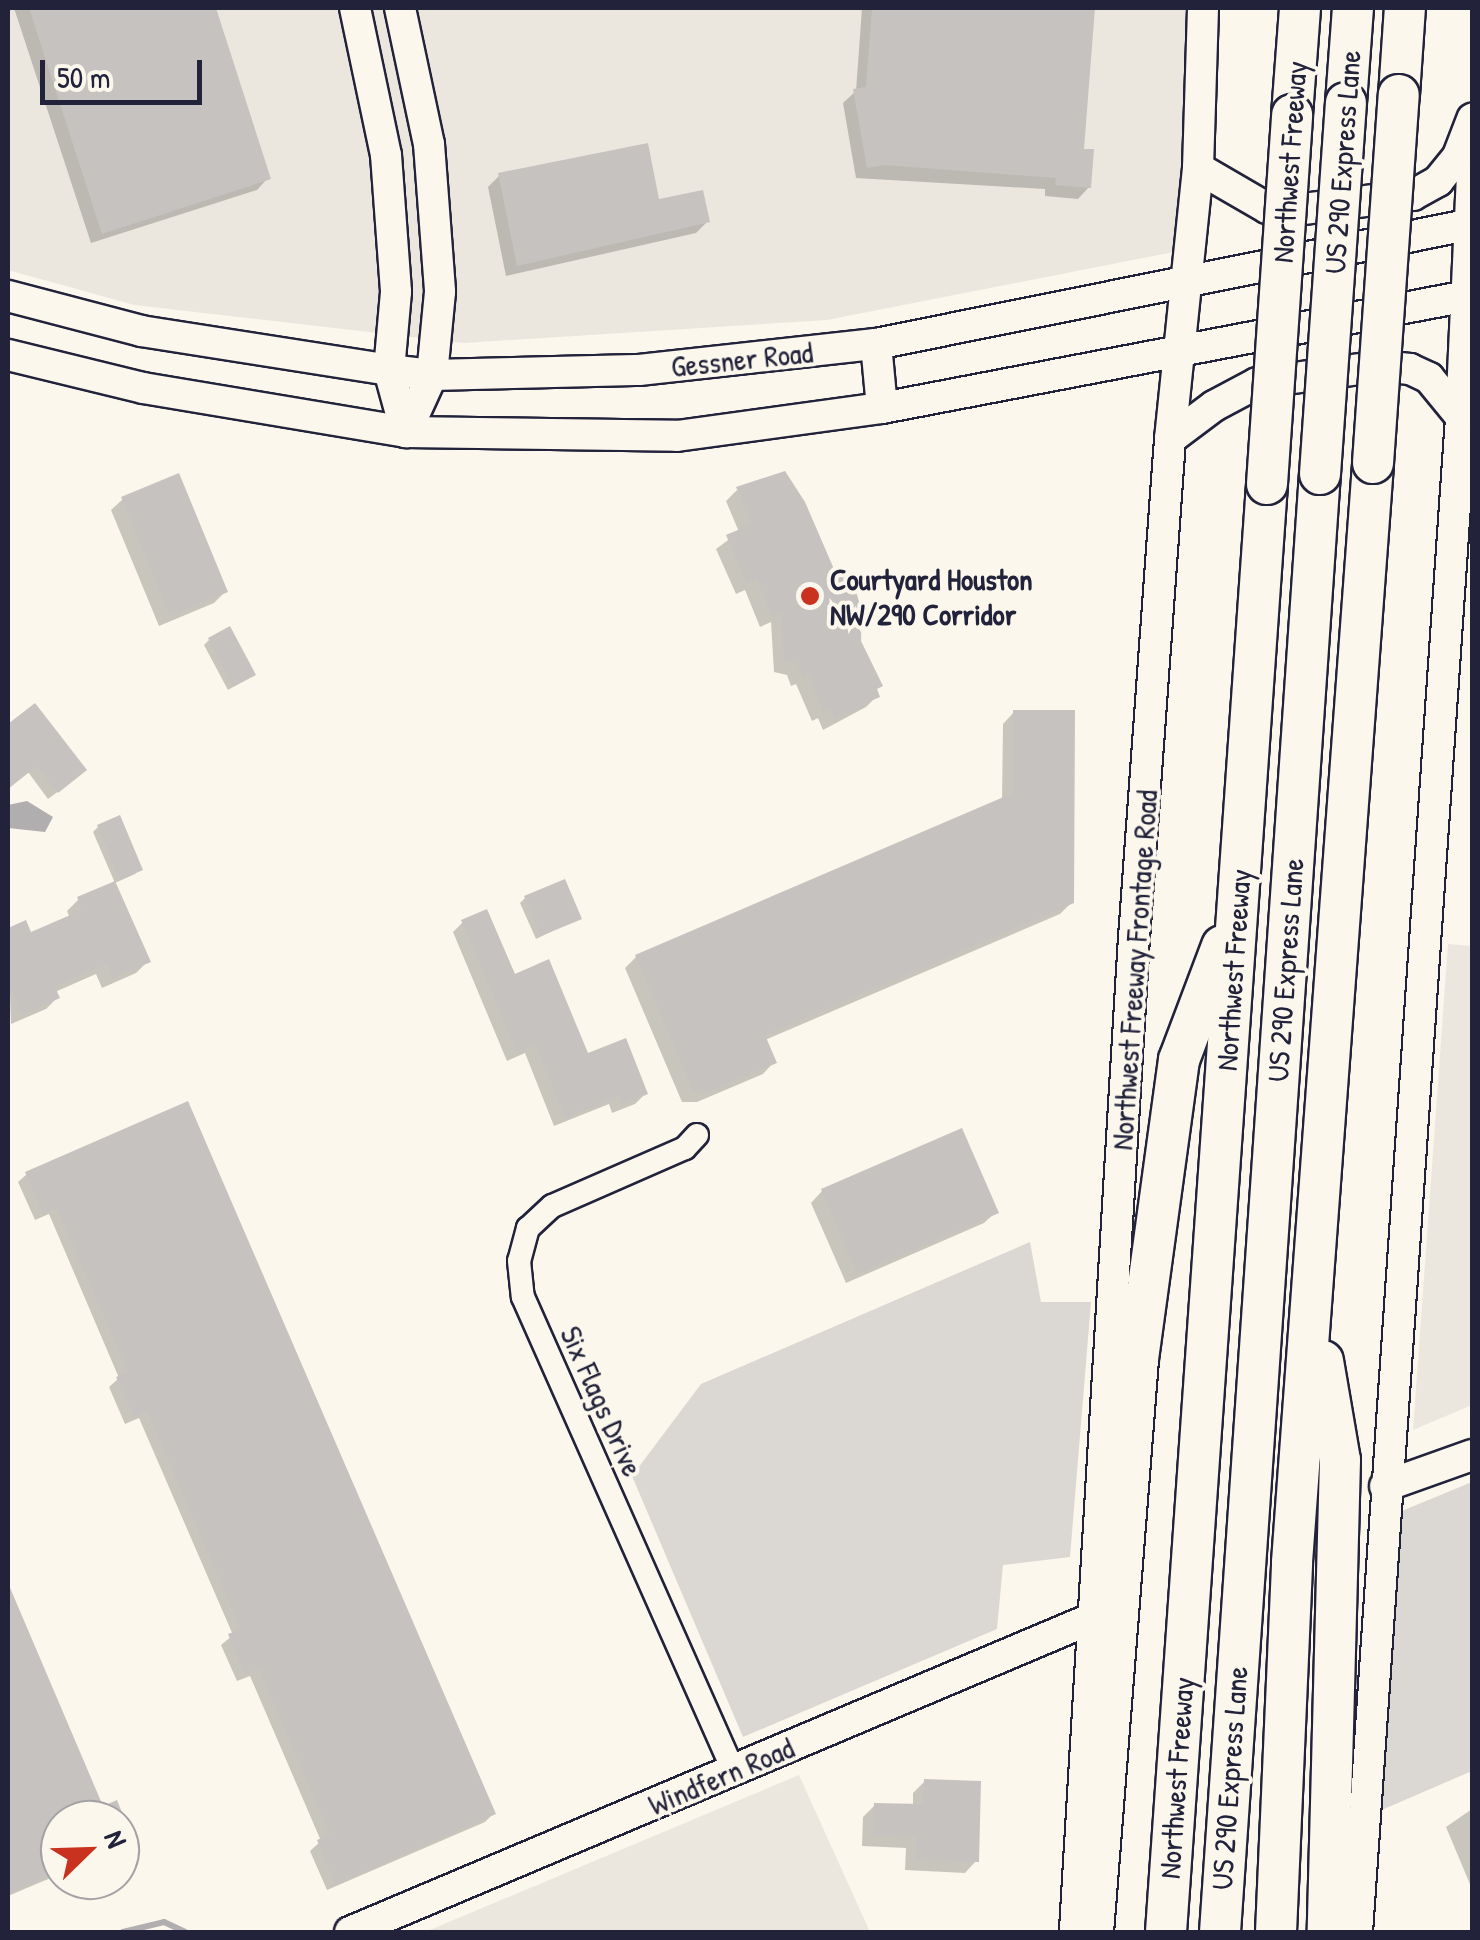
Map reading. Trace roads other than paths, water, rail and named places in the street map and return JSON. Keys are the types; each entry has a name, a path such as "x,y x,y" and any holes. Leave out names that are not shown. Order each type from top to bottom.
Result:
{"highway":[{"name":"Northwest Freeway","path":"1166,1932 1300,8"},
{"name":"US 290 Express Lane","path":"1220,1932 1353,8"},
{"path":"1276,1932 1292,1562 1405,8"},
{"path":"1093,1932 1138,1359 1179,1060 1238,905"},
{"path":"1313,1303 1340,1460 1328,1932"}],"main road":[{"path":"355,8 386,156 396,292 389,370 406,432"},
{"path":"400,8 429,144 440,292 432,375 406,432"},
{"name":"Northwest Freeway Frontage Road","path":"1075,1932 1170,439 1198,168 1203,8"},
{"path":"1198,168 1266,208 1288,211 1413,195 1438,181 1458,156 1472,119"},
{"path":"1357,1932 1469,296 1472,177"},
{"name":"Gessner Road","path":"8,296 140,330 389,370 432,375 639,370 876,344 1188,278 1471,224"},
{"path":"8,354 143,388 406,432 676,436 882,408 1469,296"},
{"path":"876,344 882,408"},
{"path":"1170,439 1214,406 1257,383 1381,366 1410,369 1429,378 1461,417"},
{"path":"1386,1486 1472,1455"},
{"name":"Windfern Road","path":"350,1932 1093,1618"}],"street":[{"name":"Six Flags Drive","path":"697,1135 685,1148 552,1206 528,1228 519,1261 523,1297 734,1772"}],"waterway":[{"path":"123,1932 164,1922 185,1932"}],"place":[{"name":"Courtyard Houston NW/290 Corridor","path":"810,596"}]}
